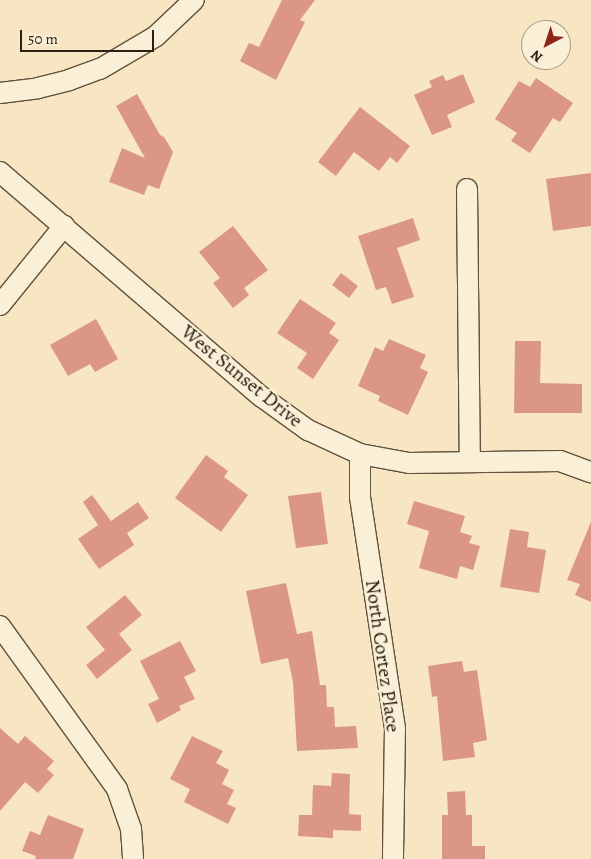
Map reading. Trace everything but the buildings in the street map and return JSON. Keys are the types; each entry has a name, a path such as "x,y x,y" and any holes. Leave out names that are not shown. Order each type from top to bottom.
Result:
{"street":[{"path":"0,93 38,88 100,69 129,54 156,36 194,0"},
{"name":"West Sunset Drive","path":"0,172 262,396 308,430 360,454 409,463 560,461 591,472"},
{"path":"467,189 470,461"},
{"path":"0,305 64,226"},
{"name":"North Cortez Place","path":"360,454 360,497 395,728 393,859"},
{"path":"0,626 117,789 131,829 133,859"}]}
